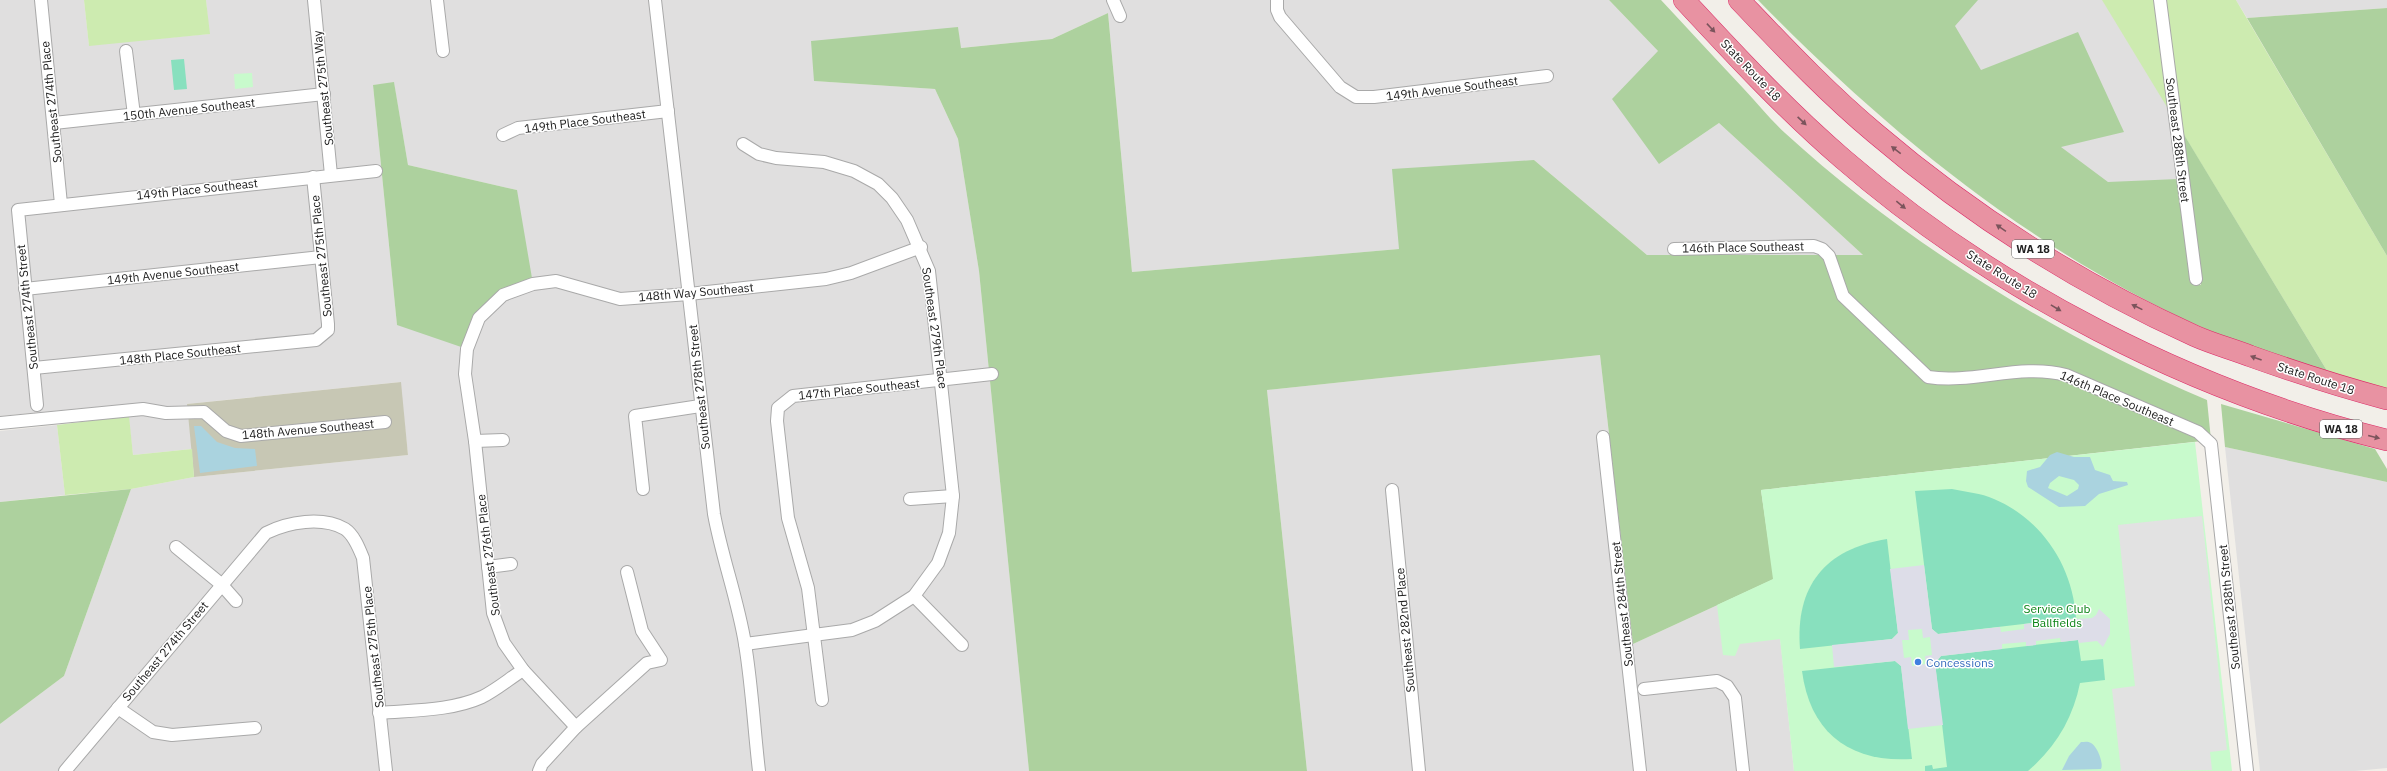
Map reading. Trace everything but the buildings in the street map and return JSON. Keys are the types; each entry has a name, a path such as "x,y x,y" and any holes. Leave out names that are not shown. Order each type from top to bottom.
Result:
{"highway":[{"name":"State Route 18","path":"1684,0 1764,85 1843,159 1919,220 1998,273 2073,318 2156,358 2250,398 2343,429 2387,440"},
{"name":"State Route 18","path":"1739,0 1800,63 1874,133 1956,197 2040,254 2112,294 2197,336 2281,367 2387,399"}],"street":[{"name":"Southeast 274th Place","path":"41,0 61,204"},
{"name":"Southeast 275th Way","path":"314,0 331,175"},
{"path":"437,0 443,51"},
{"name":"Southeast 278th Street","path":"655,0 689,294 700,406 719,544 731,580 745,644 759,771"},
{"path":"1113,0 1120,16"},
{"name":"149th Avenue Southeast","path":"1277,0 1277,10 1280,17 1340,86 1356,97 1374,97 1547,76"},
{"name":"Southeast 288th Street","path":"2160,0 2196,279"},
{"path":"126,51 134,115"},
{"name":"150th Avenue Southeast","path":"54,123 324,94"},
{"name":"149th Place Southeast","path":"503,135 518,128 668,111"},
{"name":"Southeast 279th Place","path":"743,144 759,154 776,158 824,162 854,170 878,184 892,198 908,220 930,271 953,496 949,533 938,563 914,596"},
{"name":"149th Place Southeast","path":"18,210 61,204 376,171"},
{"name":"Southeast 275th Place","path":"313,177 328,324 325,334"},
{"name":"Southeast 274th Street","path":"18,210 37,405"},
{"name":"146th Place Southeast","path":"1674,249 1814,246 1822,249 1829,256 1843,296 1928,376 1943,379 1964,378 2032,370 2049,371 2066,375 2198,432 2211,444"},
{"name":"148th Way Southeast","path":"480,318 493,303 514,290 533,284 556,281 620,299 689,294 826,279 851,273 920,247"},
{"name":"149th Avenue Southeast","path":"25,288 321,257"},
{"name":"Southeast 276th Place","path":"480,318 467,349 466,374 475,441 493,613 504,643 522,670 576,727"},
{"name":"148th Place Southeast","path":"34,368 316,340 325,334"},
{"name":"147th Place Southeast","path":"815,635 807,582 788,518 777,421 778,408 793,396 992,374"},
{"path":"643,489 635,416 700,406"},
{"name":"148th Avenue Southeast","path":"0,423 143,409 166,413 204,412 226,431 241,436 385,422"},
{"name":"Southeast 284th Street","path":"1604,437 1640,771"},
{"path":"475,441 503,440"},
{"name":"Southeast 288th Street","path":"2211,444 2247,771"},
{"name":"Southeast 282nd Place","path":"1392,490 1419,771"},
{"path":"910,499 953,496"},
{"name":"Southeast 274th Street","path":"65,771 221,584 266,533 291,524 326,523 345,529"},
{"name":"Southeast 275th Place","path":"345,529 356,542 363,558 386,771"},
{"path":"176,547 221,584 236,601"},
{"path":"488,567 511,564"},
{"path":"539,771 542,764 576,727 647,663 661,660 642,631 628,572"},
{"path":"745,644 852,630 875,621 914,596 962,645"},
{"path":"815,635 822,700"},
{"path":"379,713 443,707 467,702 482,696 522,670"},
{"path":"1644,689 1717,681 1727,686 1735,698 1743,771"},
{"path":"118,708 153,732 166,734 255,728"}],"shaded area":[{"path":"0,0 84,0 89,45 209,34 206,0 1609,0 1658,51 1659,164 1719,123 1863,255 1647,255 1534,160 1399,249 1132,272 1108,13 1052,39 960,48 958,27 814,81 935,89 958,139 979,271 1029,771 0,771 0,724 64,676 131,489 194,477 408,455 400,382 187,404 192,449 133,455 127,404 0,416","holes":["394,83 408,165 517,190 397,325 373,85"]},
{"path":"1921,0 2156,0 2178,179 2064,209"},
{"path":"2236,0 2387,0 2387,8 2247,18"},
{"path":"1600,355 1633,644 1774,579 1794,771 1307,771 1267,390"},
{"path":"401,382 408,455 194,477 187,404"},
{"path":"57,425 65,495 0,502 0,431"},
{"path":"2225,447 2387,482 2387,768 2355,771 2260,771"},
{"path":"2202,516 2227,750 2210,752 2212,770 2121,771 2112,689 2135,686 2118,525"},
{"path":"1924,565 1932,629 1938,634 2000,627 2001,632 2024,629 2024,624 2033,623 2034,628 2059,626 2058,620 2092,618 2096,615 2099,609 2110,619 2110,634 2103,647 2097,641 2079,643 2078,640 2061,642 2060,638 2036,641 2036,645 2026,646 2026,642 2002,644 2002,649 1941,656 1935,663 1943,725 1908,729 1901,666 1895,661 1834,667 1832,645 1892,639 1898,633 1890,569","holes":["1922,629 1923,638 1930,637 1932,655 1925,656 1926,664 1912,666 1911,657 1904,658 1902,640 1909,640 1908,630"]}],"green space":[{"path":"84,0 206,0 210,34 89,46"},
{"path":"1609,0 1661,0 1779,128 1831,173 1880,212 1985,284 2095,347 2151,375 2207,400 2211,440 1761,490 1774,579 1633,644 1600,355 1267,390 1307,771 1029,771 979,271 958,139 935,89 814,81 811,41 958,27 961,48 1052,39 1108,13 1132,272 1399,249 1392,169 1534,160 1647,255 1863,255 1719,123 1659,164 1612,99 1658,51"},
{"path":"1758,0 1978,0 1955,26 1981,70 2078,32 2124,132 2061,147 2108,182 2178,179 2190,282 2201,285 2180,128 2329,374 2247,346 2215,333 2137,296 2077,261 2019,224 1909,141 1857,96"},
{"path":"2102,0 2236,0 2387,256 2387,389 2329,374"},
{"path":"2387,8 2387,256 2247,18"},
{"path":"184,59 187,89 174,90 171,60"},
{"path":"252,73 253,87 235,89 234,74"},
{"path":"394,82 408,165 517,190 533,284 493,303 467,349 397,325 373,85"},
{"path":"2221,404 2375,449 2387,469 2387,482 2225,447"},
{"path":"129,416 133,455 192,449 194,477 131,489 65,495 57,425"},
{"name":"Service Club Ballfields","path":"2195,442 2232,771 1794,771 1780,639 1740,644 1735,656 1723,655 1717,605 1773,579 1761,490"},
{"path":"131,489 64,676 0,724 0,502"},
{"path":"1952,489 1979,494 1994,499 2027,519 2040,532 2052,547 2069,581 2074,599 2076,618 1938,634 1932,629 1915,491"},
{"path":"1887,539 1898,633 1892,639 1800,649 1800,627 1803,607 1809,589 1818,574 1831,562 1847,552 1865,544"},
{"path":"2078,640 2081,661 2103,659 2105,680 2080,683 2073,708 2062,731 2047,752 2028,771 1925,771 1925,766 1932,765 1933,769 1947,767 1935,663 1941,656"},
{"path":"1895,661 1901,666 1912,759 1890,759 1870,756 1852,749 1837,740 1824,727 1814,711 1806,693 1802,671"}],"water":[{"path":"194,426 201,426 217,442 235,448 255,449 257,466 200,473"},
{"path":"2057,452 2074,457 2090,457 2095,470 2110,475 2113,481 2127,482 2128,485 2099,494 2085,506 2059,507 2028,487 2026,481 2027,471 2040,467 2050,455","holes":["2059,476 2074,480 2079,485 2078,489 2067,496 2048,488 2050,483"]},
{"path":"2081,742 2090,742 2096,747 2102,763 2101,769 2062,770 2069,756"}],"place":[{"name":"Concessions","path":"1918,662"}]}
